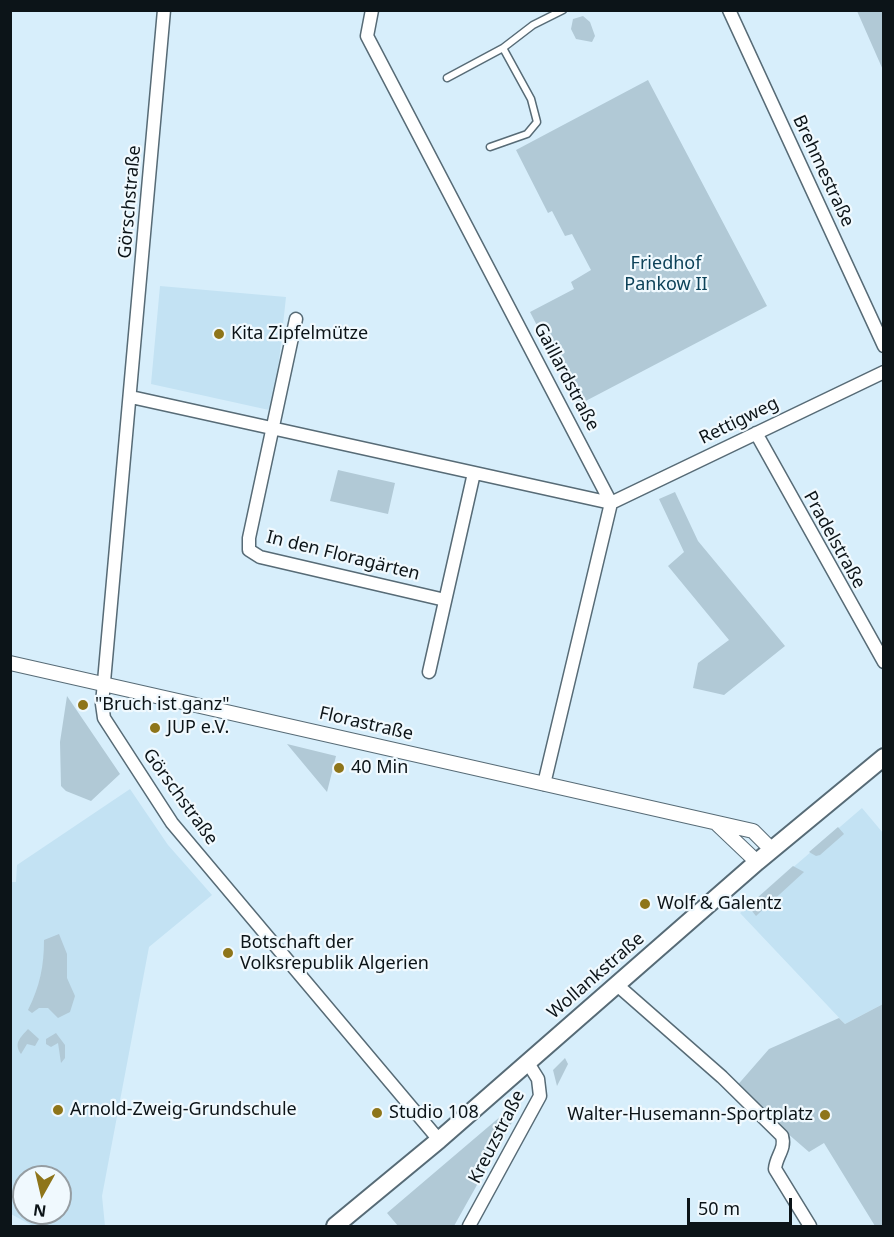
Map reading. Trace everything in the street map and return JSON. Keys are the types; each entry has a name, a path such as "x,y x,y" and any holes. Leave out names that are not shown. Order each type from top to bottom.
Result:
{"main road":[{"name":"Wollankstraße","path":"335,1227 439,1140 757,862 884,757"}],"street":[{"name":"Görschstraße","path":"164,10 102,704 104,718 171,823 439,1140"},
{"name":"Gaillardstraße","path":"372,10 367,36 611,503"},
{"name":"Brehmestraße","path":"729,10 884,346"},
{"name":"In den Floragärten","path":"296,319 249,538 249,550 260,557 445,600"},
{"name":"Rettigweg","path":"611,503 884,372"},
{"path":"130,397 611,503 544,784"},
{"name":"Pradelstraße","path":"756,433 884,662"},
{"path":"429,672 474,473"},
{"name":"Florastraße","path":"10,663 753,831 772,850"},
{"path":"714,822 757,862"},
{"path":"616,984 722,1077 782,1136 783,1149 776,1160 775,1169 810,1227"},
{"name":"Kreuzstraße","path":"469,1227 540,1096 538,1079 528,1063"}],"lane":[{"path":"447,78 503,48 533,25 563,10"},
{"path":"490,147 527,134 537,122 531,99 503,48"}],"shaded area":[{"name":"Kita Zipfelmütze","path":"160,286 286,297 278,371 269,410 151,384"},
{"path":"130,789 168,845 212,895 149,947 102,1196 105,1226 31,1225 72,1225 72,1165 12,1165 11,1214 10,882 16,882 17,865"},
{"path":"862,808 883,833 883,1004 845,1024 740,913"}],"green space":[{"path":"857,11 883,11 883,70"},
{"path":"583,16 590,22 595,36 592,42 576,39 571,29 573,19"},
{"name":"Friedhof Pankow II","path":"648,80 767,306 578,405 530,312 574,289 571,282 591,270 572,234 565,236 552,211 548,213 516,150"},
{"path":"338,470 395,483 388,514 330,501"},
{"path":"675,492 698,541 785,646 724,695 693,688 698,663 729,640 668,566 684,552 659,499"},
{"path":"67,696 120,774 91,801 66,791 61,786 60,742"},
{"path":"287,744 336,756 327,792"},
{"path":"838,827 844,834 820,855 816,856 809,852"},
{"path":"793,866 804,872 756,916 748,906"},
{"path":"59,934 67,954 67,978 75,996 70,1012 58,1018 48,1008 39,1008 32,1013 28,1010 41,976 44,940"},
{"name":"Walter-Husemann-Sportplatz","path":"883,1004 883,1226 875,1226 824,1143 809,1152 735,1088 769,1049 839,1018 845,1024"},
{"path":"28,1029 39,1039 35,1046 27,1044 21,1054 18,1043"},
{"path":"56,1033 65,1045 65,1058 61,1063 58,1043 51,1047 46,1044 46,1039"},
{"path":"565,1058 568,1064 557,1086 553,1070"},
{"path":"508,1110 515,1117 454,1226 398,1226 387,1213"}],"place":[{"name":"Kita Zipfelmütze","path":"219,334"},
{"name":"\"Bruch ist ganz\"","path":"83,705"},
{"name":"JUP e.V.","path":"155,728"},
{"name":"40 Min","path":"339,768"},
{"name":"Wolf & Galentz","path":"645,904"},
{"name":"Botschaft der Volksrepublik Algerien","path":"228,953"},
{"name":"Arnold-Zweig-Grundschule","path":"58,1110"},
{"name":"Studio 108","path":"377,1113"},
{"name":"Walter-Husemann-Sportplatz","path":"825,1115"}]}
